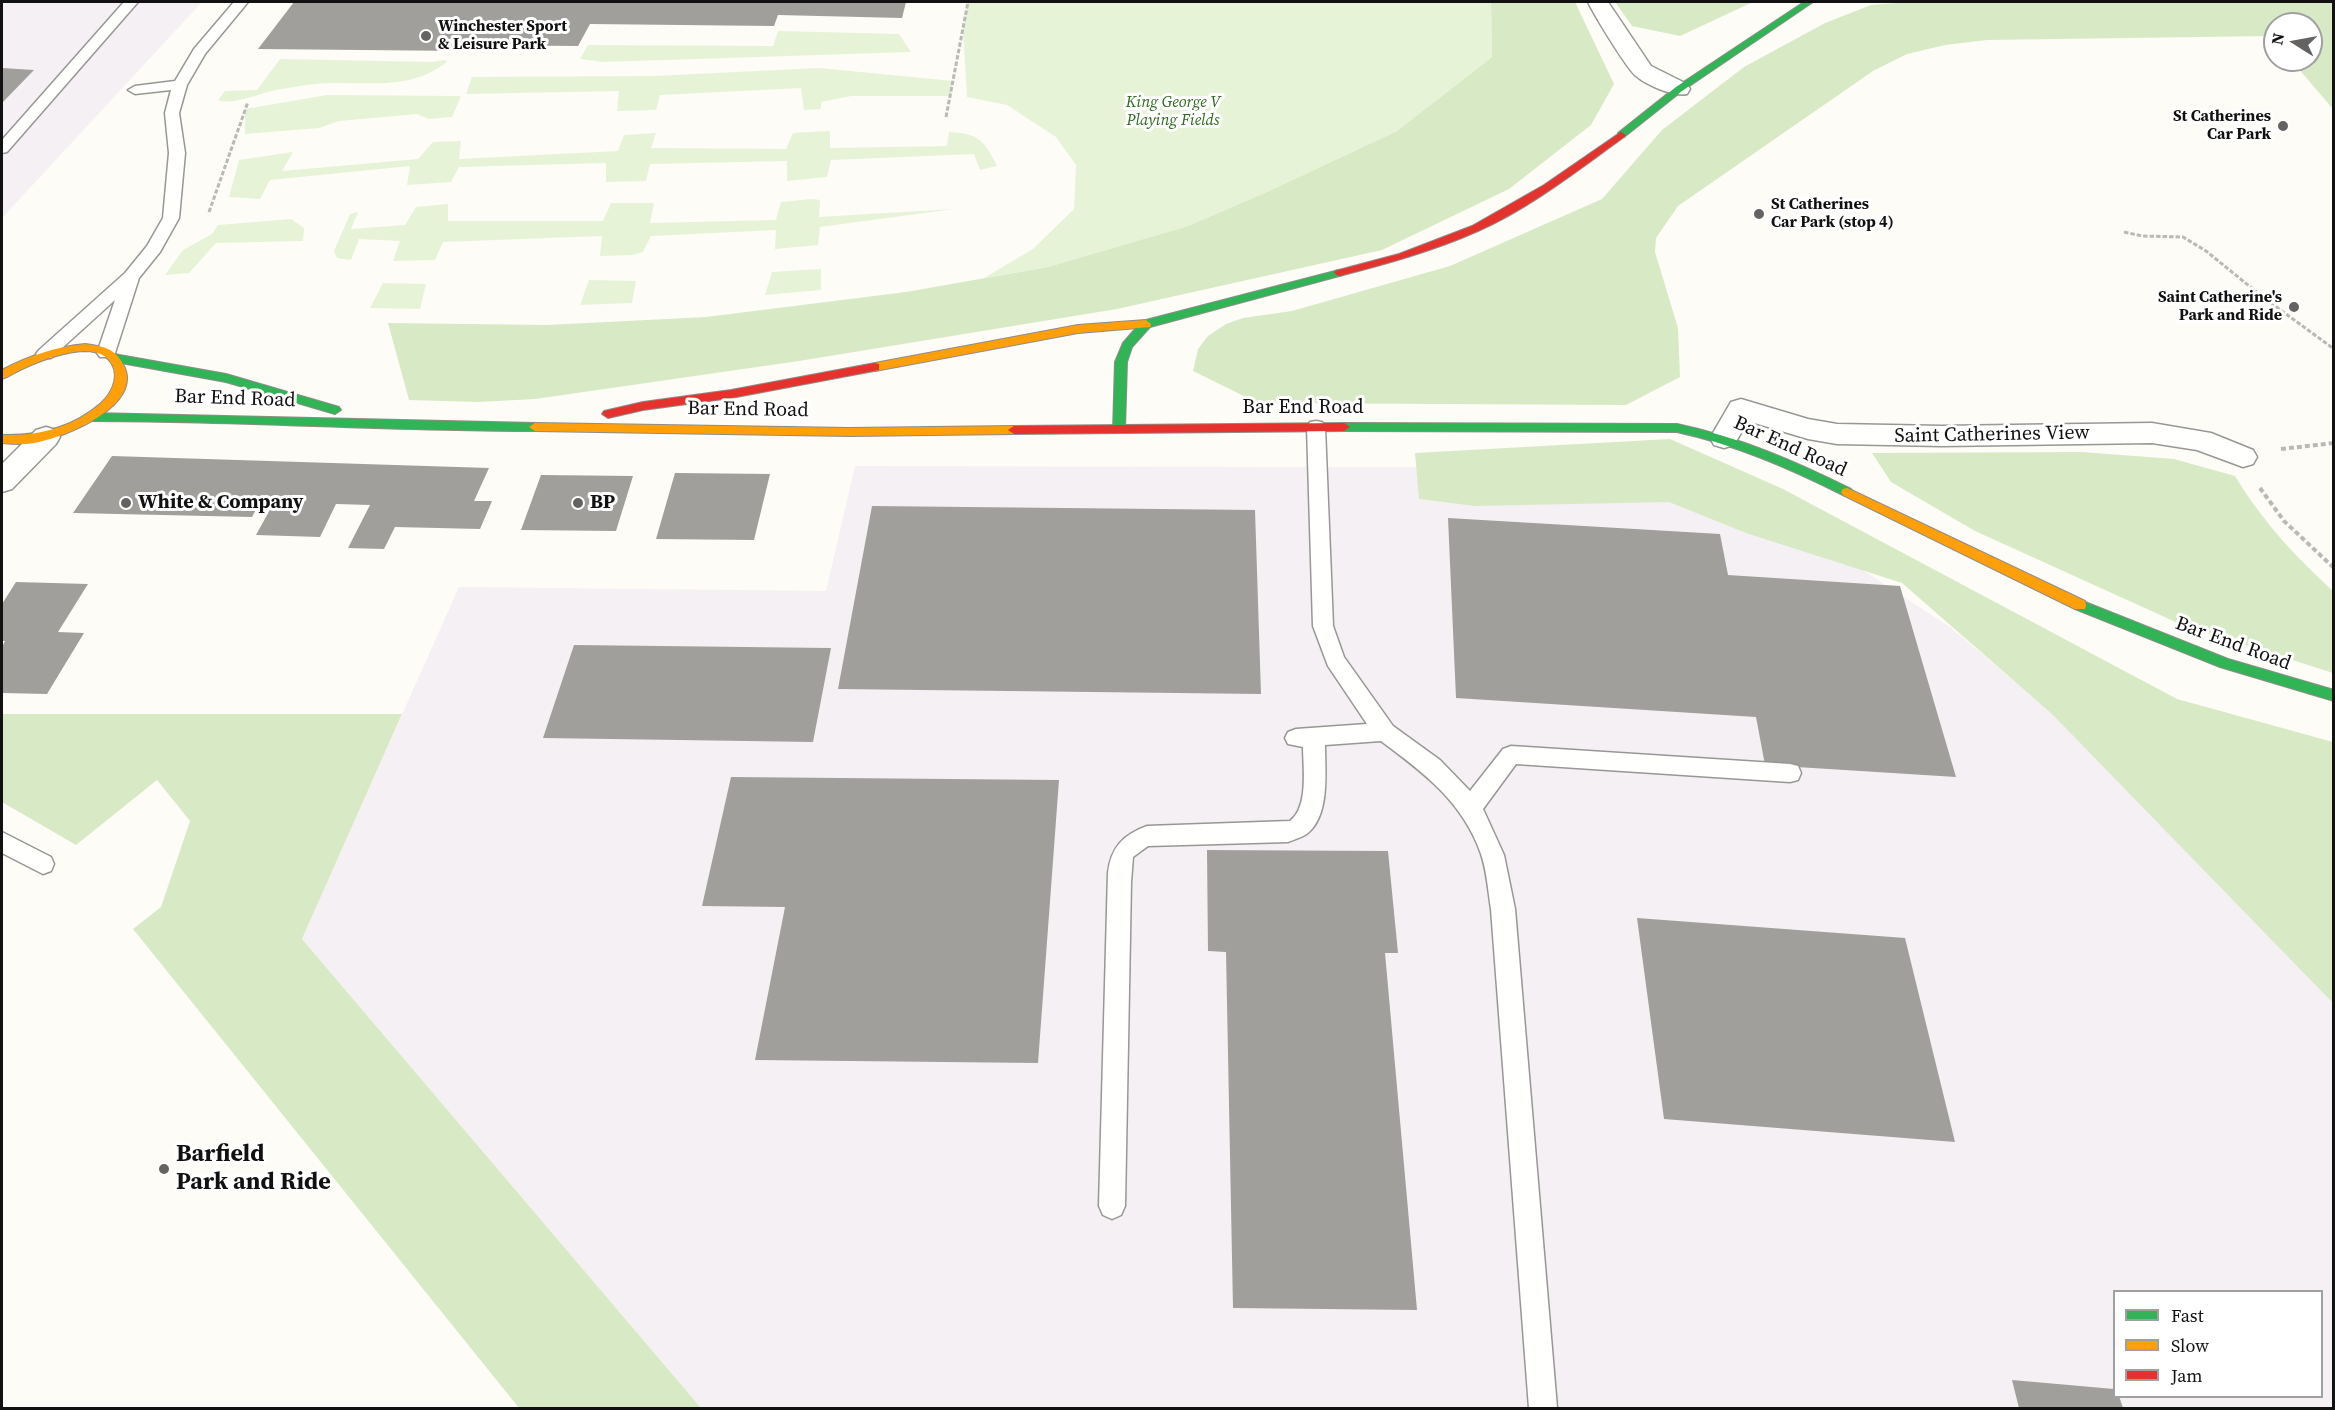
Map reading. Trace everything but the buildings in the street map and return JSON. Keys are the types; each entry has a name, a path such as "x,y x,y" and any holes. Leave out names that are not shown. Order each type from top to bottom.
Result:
{"main road":[{"path":"576,427 612,412 643,406 731,394 1078,329 1146,324 1403,256 1476,228 1548,188 1605,148 1679,89 1809,2"},
{"path":"1119,430 1121,362 1127,345 1146,324"},
{"name":"Bar End Road","path":"2,375 26,360 72,348 85,348 310,402 376,424"},
{"path":"2,440 46,437 70,429 92,417 117,392 121,379 120,367 110,355"},
{"name":"Bar End Road","path":"92,417 184,416 468,428 576,427 849,432 1316,427 1630,426 1677,428 1724,438 1771,457 2012,573 2141,631 2284,683 2334,696"}],"street":[{"path":"1598,2 1643,71 1679,89"},
{"name":"Saint Catherines View","path":"1724,438 1741,409 1808,429 1837,434 1942,436 2152,433 2201,440 2243,457"},
{"path":"2,481 46,437"}],"lane":[{"path":"2,149 131,2"},
{"path":"45,354 131,277 154,248 171,218 177,153 172,114 180,85 199,52 241,2"},
{"path":"135,90 180,85"},
{"path":"110,355 131,277"},
{"path":"1316,427 1323,626 1335,660 1357,695 1385,732 1432,767 1471,807 1493,855 1503,909 1543,1408"},
{"path":"1112,1206 1119,892 1121,861 1125,848 1133,840 1147,836 1288,832 1301,826 1308,817 1312,803 1305,738 1385,732"},
{"path":"1471,807 1511,755 1790,773"},
{"path":"2,842 43,864"}],"path":[{"path":"946,117 968,2"},
{"path":"216,189 248,102"},
{"path":"2124,232 2142,236 2183,237 2206,251 2264,298 2334,349"},
{"path":"2334,443 2279,449 2243,457 2267,502 2334,568"}],"shaded area":[{"path":"2,2 202,2 2,218"},
{"path":"855,466 1706,468 1950,627 2333,950 2333,1408 701,1408 302,939 459,587 826,591"}],"green space":[{"name":"King George V Playing Fields","path":"968,2 1491,2 1492,57 1397,131 1267,192 1188,226 1048,267 984,278 1033,249 1074,209 1076,165 1056,137 1007,105 967,97 963,31"},
{"path":"1491,2 1575,2 1614,84 1591,125 1509,189 1382,250 1117,309 799,361 535,399 478,402 409,400 388,323 547,325 706,317 906,292 1048,267 1188,226 1397,131 1492,57"},
{"path":"1615,2 1753,2 1680,36 1632,26"},
{"path":"1911,2 2333,2 2333,109 2301,72 2323,72 2323,12 2263,12 2263,36 1987,40 1945,45 1907,54 1873,71 1678,206 1656,238 1655,252 1678,328 1680,377 1626,405 1258,403 1193,371 1198,349 1208,336 1226,324 1243,318 1292,311 1450,266 1602,199 1662,130 1744,67 1825,23 1871,5"},
{"path":"778,31 899,34 911,52 603,62 580,59 588,45 773,46"},
{"path":"280,59 432,62 445,60 447,62 433,71 405,81 317,84 276,90 238,100 218,100 225,91 257,90"},
{"path":"819,68 953,81 951,96 851,96 821,102 821,109 804,110 801,88 660,95 656,110 617,111 619,91 466,94 472,77 654,76"},
{"path":"327,95 461,96 452,117 429,119 417,114 339,121 319,128 245,134 245,109"},
{"path":"830,131 830,148 947,146 949,132 967,134 979,140 989,150 997,166 980,170 974,154 831,160 827,177 787,181 787,161 650,164 646,181 606,182 606,163 459,167 451,182 407,185 410,166 270,180 260,199 229,197 239,160 293,152 282,171 418,159 433,142 461,141 459,159 618,151 624,135 656,133 651,148 786,149 793,133"},
{"path":"820,200 819,217 954,209 820,227 818,245 775,249 776,230 651,236 643,252 632,255 600,256 602,236 443,242 435,260 393,261 400,241 359,239 351,260 337,258 334,251 350,214 358,212 351,229 405,225 416,207 448,204 448,221 603,221 611,203 654,203 650,223 776,220 781,202"},
{"path":"291,219 304,228 303,241 216,243 189,273 165,275 183,250 212,234 218,225"},
{"path":"821,269 821,290 765,295 772,272"},
{"path":"589,280 636,281 632,303 580,305"},
{"path":"383,283 426,284 420,309 370,308"},
{"path":"1670,439 1783,489 2177,699 2333,742 2333,1003 2052,714 1902,583 1746,533 1669,502 1475,506 1419,499 1415,453"},
{"path":"2082,452 2174,459 2235,476 2280,537 2333,591 2333,673 2180,624 1975,531 1891,482 1872,453"},
{"path":"2,714 402,714 302,939 701,1408 519,1408 133,929 161,907 190,821 157,780 76,845 2,802"}],"traffic: fast":[{"path":"1621,135 1679,89 1809,2"},
{"path":"1119,430 1121,362 1127,346 1146,324 1339,273"},
{"path":"114,358 226,378 335,410"},
{"path":"92,417 535,427"},
{"path":"1344,427 1677,428 1744,446 1805,471 1847,492"},
{"path":"2080,605 2225,663 2334,696"}],"traffic: slow":[{"path":"875,367 1078,329 1146,324"},
{"path":"2,375 29,361 85,347 101,349 114,356 121,370 121,383 115,395 106,406 93,415 51,435 25,440 2,439"},
{"path":"535,427 849,432 1014,430"},
{"path":"1847,492 2080,605"}],"traffic: jam":[{"path":"1339,273 1403,256 1476,228 1548,187 1621,135"},
{"path":"608,414 643,406 731,394 875,367"},
{"path":"1014,430 1344,427"}],"place":[{"name":"Winchester Sport & Leisure Park","path":"426,36"},
{"name":"St Catherines Car Park","path":"2283,126"},
{"name":"St Catherines Car Park (stop 4)","path":"1759,214"},
{"name":"Saint Catherine's Park and Ride","path":"2294,307"},
{"name":"White & Company","path":"126,503"},
{"name":"BP","path":"578,503"},
{"name":"Barfield Park and Ride","path":"164,1169"}]}
